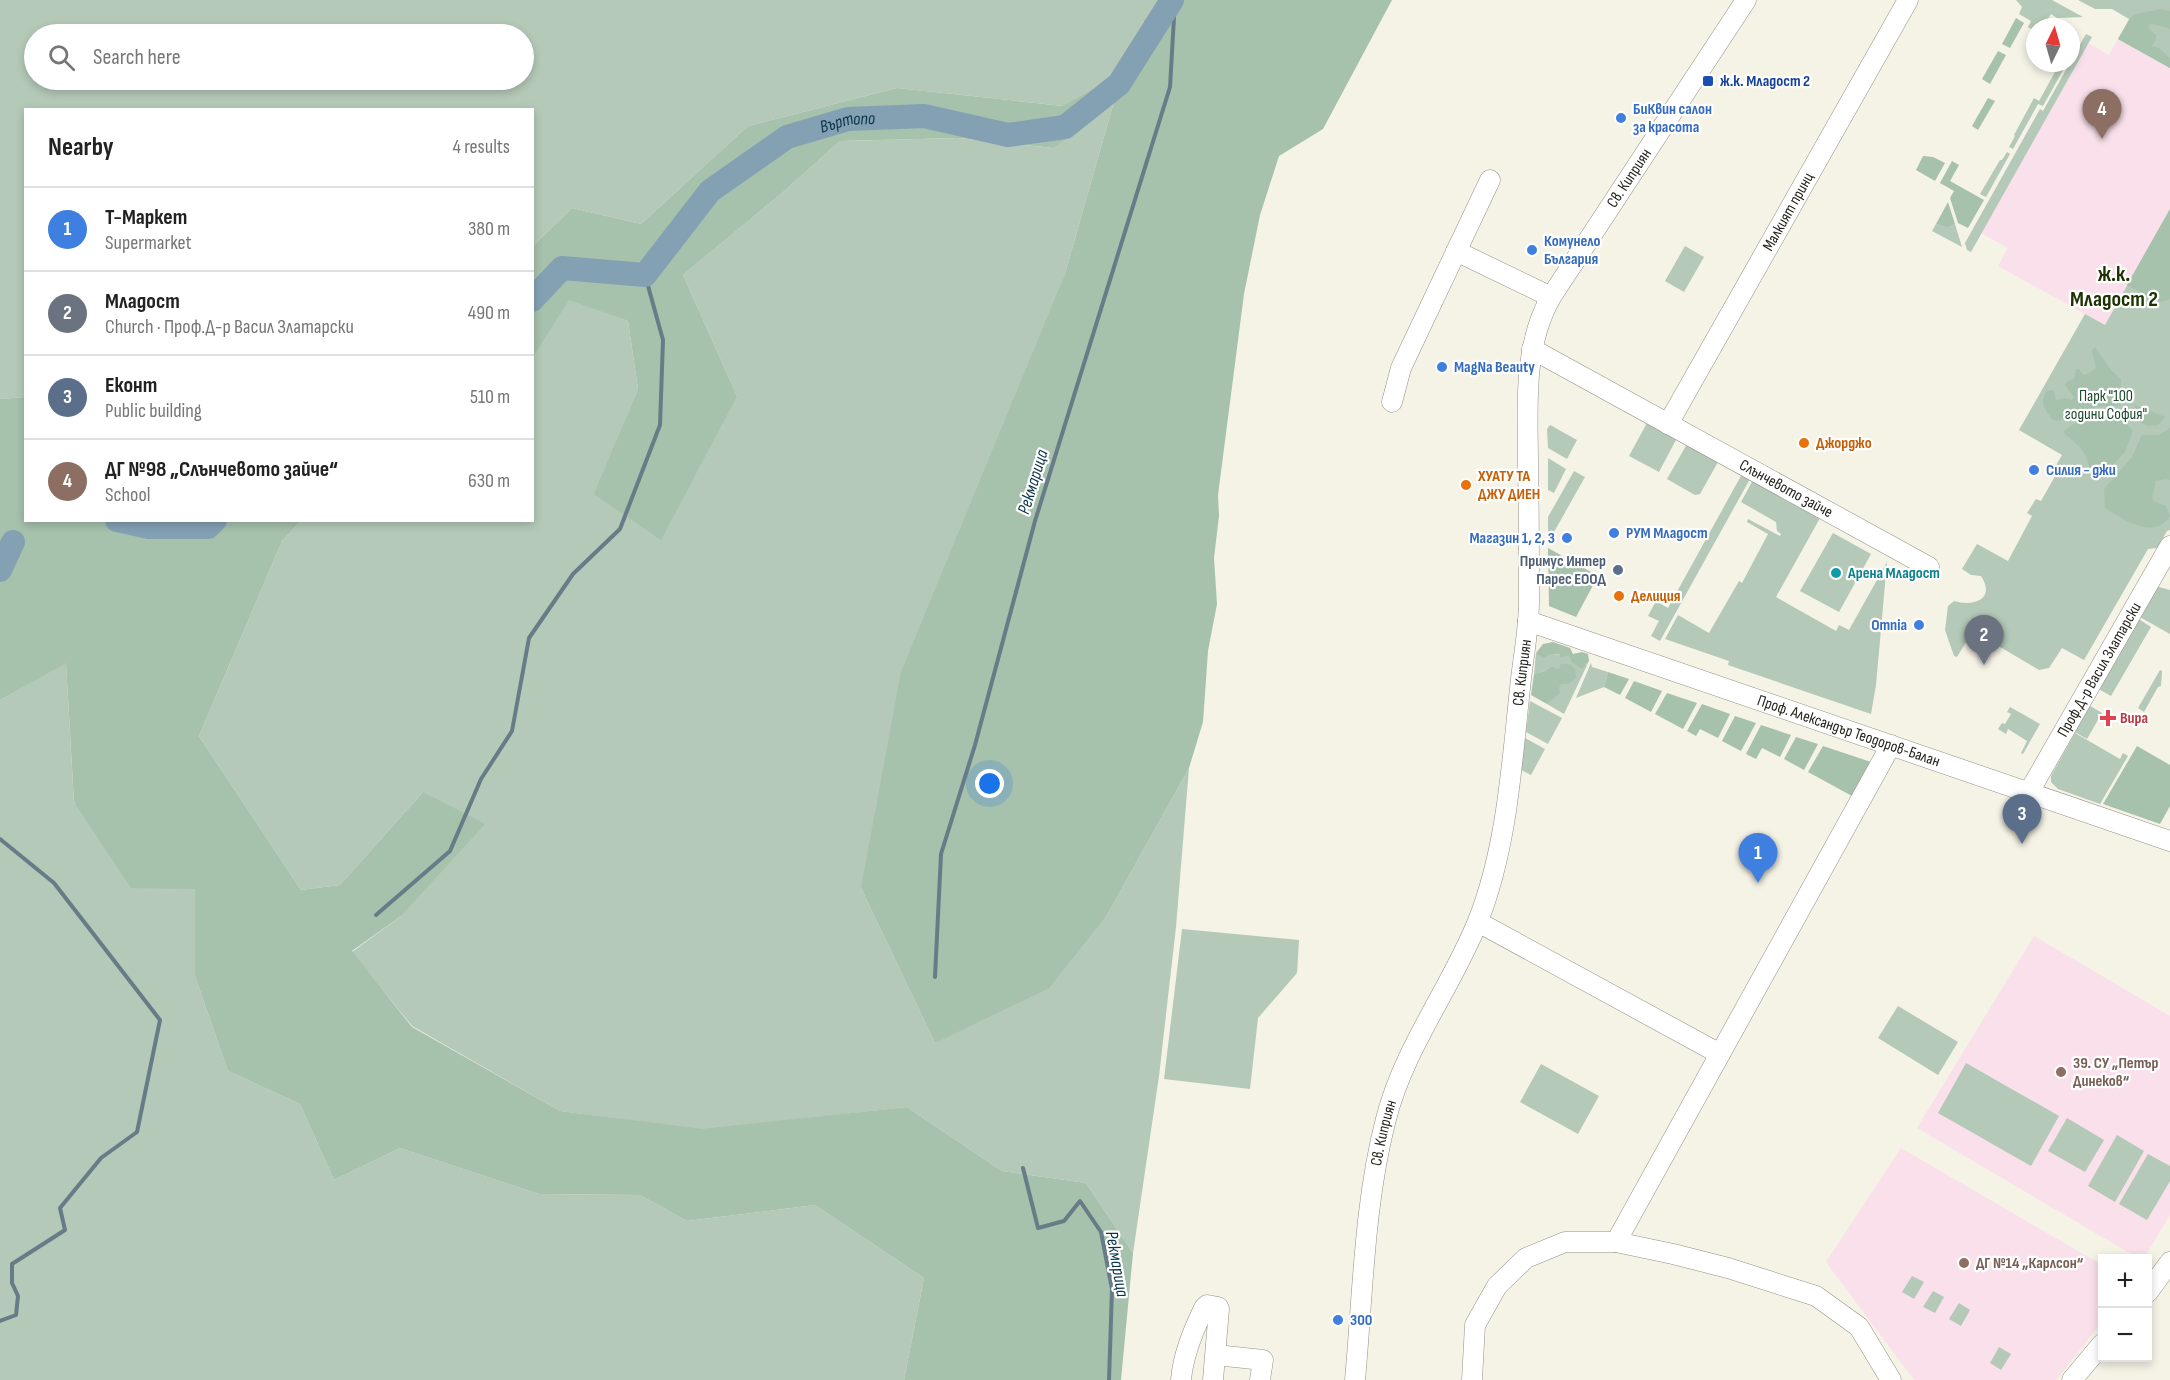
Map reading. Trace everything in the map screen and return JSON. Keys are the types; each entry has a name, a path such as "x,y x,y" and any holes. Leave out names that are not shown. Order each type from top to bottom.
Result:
{"street":[{"name":"Св. Киприян","path":"1355,1380 1370,1203 1386,1119 1416,1044 1478,922 1494,873 1503,824 1528,621 1528,414 1532,349 1539,320 1551,297 1746,0"},
{"name":"Малкият принц","path":"1668,424 1908,0"},
{"path":"1392,402 1401,368 1490,180"},
{"path":"1456,251 1551,297"},
{"name":"Слънчевото зайче","path":"1532,349 1929,567"},
{"name":"Проф.Д-р Васил Златарски","path":"2029,792 2170,546"},
{"name":"Проф. Александър Теодоров-Балан","path":"1528,621 2170,841"},
{"path":"1616,1242 1891,745"},
{"path":"1478,922 1720,1054"},
{"path":"1472,1380 1475,1325 1497,1286 1526,1258 1565,1242 1616,1242 1728,1268 1816,1296 1859,1327 1891,1380"},
{"path":"2152,1287 2170,1262"},
{"path":"1181,1380 1189,1342 1207,1305 1219,1309 1214,1380"},
{"path":"2072,1380 2098,1350"},
{"path":"1216,1355 1263,1360 1260,1380"}],"shaded area":[{"path":"2118,39 2170,68 2170,209 2105,325 1998,266 2008,248 1981,233 2072,72 2080,72 2080,57 2088,43 2109,55"},
{"name":"39. СУ „Петър Динеков“","path":"2034,936 2170,1016 2170,1215 2146,1254 2131,1254 1917,1128"},
{"name":"ДГ №14 „Карлсон“","path":"1901,1148 2098,1263 2098,1327 2056,1380 1914,1380 1826,1262"}],"green space":[{"path":"0,0 1172,0 1119,84 1065,274 861,888 935,1043 1107,915 1189,768 1176,927 1159,1076 1133,1253 1086,1183 1002,1171 907,1107 702,1130 560,1111 412,1026 352,952 401,916 423,792 340,885 301,890 199,736 282,541 300,522 534,522 534,356 569,299 628,321 638,389 595,494 737,396 683,275 782,193 840,141 958,138 1053,148 1063,106 897,88 748,126 641,224 572,208 534,245 534,108 24,108 24,397 0,399"},
{"path":"1172,0 1392,0 1323,129 1279,156 1260,215 1244,294 1218,495 1219,516 1214,558 1217,604 1208,651 1203,722 1189,768 1107,915 1049,988 935,1043 861,888 901,672 1065,274 1119,84"},
{"path":"2016,0 2052,0 2083,17 2057,18 2051,14 2049,18 2026,18 2019,14 2022,7"},
{"path":"2078,0 2170,0 2170,68 2118,39 2129,19 2112,9 2095,9"},
{"path":"2160,9 2170,11 2170,29 2149,25 2149,29 2156,35 2156,40 2151,46 2159,48 2170,58 2170,68 2118,39 2133,15"},
{"path":"2016,18 2024,23 2010,48 2002,44"},
{"path":"2086,34 2092,37 2080,58 2080,45"},
{"path":"1998,51 2006,55 1990,84 1982,79"},
{"path":"2055,72 2062,72 2043,106 2038,104 2013,149 2009,147 2034,98 2039,101"},
{"path":"2065,72 2072,72 1971,252 1967,250 1965,243 2040,109 2043,111"},
{"path":"1113,78 1103,112 1053,148 958,138 840,141 782,193 683,275 737,396 661,540 594,494 638,389 628,321 569,300 534,356 534,245 572,208 641,224 748,126 897,88 1063,106"},
{"path":"1988,98 1995,101 1978,130 1972,126"},
{"path":"2007,152 2010,154 1986,197 1980,194 2000,160"},
{"path":"1923,156 1933,157 1945,163 1935,181 1916,170"},
{"path":"1952,161 1959,165 1950,181 1984,200 1968,228 1958,223 1950,198 1954,191 1940,183"},
{"path":"1948,202 1955,224 1946,227 1936,224"},
{"name":"Парк \"100 години София\"","path":"2170,209 2170,530 2167,531 2157,548 2148,549 2084,660 2062,648 2049,668 2039,670 1973,631 1957,657 1954,656 1945,630 1948,606 1954,601 1975,602 1984,596 1986,590 1981,576 1971,575 1962,569 1977,544 2008,561 2032,516 2027,513 2036,499 2041,501 2058,471 2054,469 2062,455 2019,430 2085,314 2105,325"},
{"path":"2170,209 2170,299 2159,302 2127,285"},
{"path":"1936,224 1950,227 1955,224 1962,247 1932,231"},
{"path":"1685,246 1704,257 1684,292 1665,281"},
{"path":"2095,347 2111,370 2121,379 2120,405 2095,407 2058,421 2053,420 2044,406 2043,399 2047,391 2054,390 2056,400 2065,398 2072,400 2074,397 2065,385 2074,379 2076,369 2086,375 2096,368 2092,351"},
{"path":"24,397 24,522 300,522 282,541 199,736 301,890 340,885 423,792 485,824 401,916 352,951 412,1027 560,1111 702,1129 907,1107 1002,1171 1086,1183 1133,1253 1121,1380 904,1380 924,1278 815,1205 687,1221 640,1195 539,1194 400,1148 334,1180 300,1104 228,1071 195,976 195,889 131,888 74,802 66,663 0,700 0,399"},
{"path":"2135,405 2165,417 2158,425 2147,426 2136,418"},
{"path":"2102,415 2122,416 2133,431 2125,452 2098,480 2091,475 2083,452 2064,431 2074,424"},
{"path":"1647,423 1677,438 1659,472 1629,456"},
{"path":"1550,425 1577,440 1567,459 1548,448 1547,429"},
{"path":"2170,428 2170,480 2156,481 2152,498 2153,501 2166,506 2170,516 2156,527 2139,526 2105,508 2104,489 2132,457 2142,435 2159,435"},
{"path":"1687,444 1718,462 1700,494 1695,495 1667,479"},
{"path":"1548,458 1566,469 1554,493 1548,490"},
{"path":"1574,471 1585,477 1550,539 1548,538 1548,517"},
{"path":"1742,474 1750,479 1660,641 1651,636 1659,621 1648,616 1656,601 1668,608"},
{"path":"1753,480 1820,518 1776,597 1836,631 1839,625 1849,630 1887,562 1876,685 1871,714 1728,665 1729,661 1665,639 1678,615 1709,633 1739,581 1742,583 1768,534 1747,522 1748,519 1780,536 1776,522 1741,502"},
{"path":"1833,533 1871,554 1839,612 1800,591"},
{"path":"1548,548 1598,576 1576,617 1549,606"},
{"path":"2155,586 2170,590 2170,634 2138,616"},
{"path":"2137,618 2151,627 2111,696 2097,688"},
{"path":"1553,642 1570,648 1573,654 1582,652 1588,654 1589,661 1582,669 1572,662 1569,655 1561,657 1559,654 1550,654 1543,658 1536,653 1543,644"},
{"path":"1536,653 1569,655 1586,665 1589,661 1564,714 1547,704 1559,689 1559,669 1552,666 1534,674"},
{"path":"66,662 74,803 195,889 195,976 228,1071 300,1104 334,1180 400,1148 539,1194 640,1195 687,1221 815,1205 924,1278 904,1380 0,1380 0,700"},
{"path":"1591,663 1592,667 1608,672 1604,687 1576,698"},
{"path":"1561,664 1570,664 1575,669 1576,678 1568,684 1561,684 1560,693 1547,704 1531,695 1534,674 1552,666 1559,669"},
{"path":"2160,670 2162,671 2161,686 2158,687 2144,712 2138,708"},
{"path":"1608,672 1629,679 1620,695 1604,687"},
{"path":"1634,681 1662,691 1651,712 1625,698"},
{"path":"1667,693 1697,703 1683,729 1655,714"},
{"path":"1530,701 1562,718 1548,744 1526,732"},
{"path":"1702,704 1730,714 1718,738 1700,729 1696,736 1687,731"},
{"path":"2087,704 2102,713 2087,739 2073,731"},
{"path":"2010,707 2040,724 2023,754 2021,753 2027,741 2008,729 2006,734 1998,729 2002,723 2005,724 2011,714 2007,712"},
{"path":"1735,716 1756,723 1741,751 1722,741"},
{"path":"1761,725 1791,735 1780,757 1762,748 1756,759 1746,754"},
{"path":"2075,733 2120,759 2123,753 2128,756 2100,804 2058,789 2051,782 2051,776"},
{"path":"1796,737 1818,744 1804,770 1784,759"},
{"path":"1525,738 1545,749 1531,775 1521,770"},
{"path":"1823,746 1871,762 1852,796 1808,772"},
{"path":"2137,746 2170,765 2170,806 2160,824 2103,804"},
{"path":"1182,929 1299,940 1297,973 1258,1018 1250,1089 1164,1079"},
{"path":"1898,1006 1958,1042 1938,1075 1878,1038"},
{"path":"1966,1063 2059,1116 2031,1166 1938,1113"},
{"path":"1541,1064 1599,1096 1578,1134 1520,1102"},
{"path":"2067,1118 2104,1140 2085,1172 2048,1151"},
{"path":"2117,1135 2144,1151 2115,1202 2088,1186"},
{"path":"2148,1154 2170,1166 2170,1181 2147,1220 2119,1204"},
{"path":"1912,1276 1924,1282 1914,1299 1902,1292"},
{"path":"1933,1291 1944,1297 1935,1313 1923,1307"},
{"path":"1959,1303 1970,1310 1961,1326 1949,1319"},
{"path":"1999,1347 2011,1354 2001,1370 1990,1363"}],"waterway":[{"name":"Въртопо","path":"534,298 562,268 645,275 710,191 787,137 848,119 924,116 1008,135 1065,127 1119,84 1172,0"},
{"name":"Рекмарица","path":"935,977 941,854 975,745 1035,521 1170,87 1175,0"},
{"path":"376,915 450,851 481,779 512,731 529,638 573,574 620,529 660,425 663,340 645,275"},
{"name":"Въртопо","path":"126,522 149,527 208,527 213,522"},
{"name":"Въртопо","path":"0,570 13,542"},
{"path":"0,839 54,883 160,1020 137,1132 101,1158 60,1208 65,1230 12,1264 12,1283 18,1296 16,1315 0,1321"},
{"name":"Рекмарица","path":"1023,1168 1038,1228 1064,1221 1080,1201 1101,1232 1112,1289 1109,1380"}],"place":[{"name":"ж.к. Младост 2","path":"1708,81"},
{"name":"БиКвин салон за красота","path":"1621,118"},
{"name":"ДГ №98 „Слънчевото зайче“","path":"2102,139"},
{"name":"Комунело България","path":"1532,250"},
{"name":"MagNa Beauty","path":"1442,367"},
{"name":"Джорджо","path":"1804,443"},
{"name":"Силия - джи","path":"2034,470"},
{"name":"ХУАТУ ТА ДЖУ ДИЕН","path":"1466,485"},
{"name":"РУМ Младост","path":"1614,533"},
{"name":"Магазин 1, 2, 3","path":"1567,538"},
{"name":"Примус Интер Парес ЕООД","path":"1618,570"},
{"name":"Арена Младост","path":"1836,573"},
{"name":"Делиция","path":"1619,596"},
{"name":"Omnia","path":"1919,625"},
{"name":"Младост","path":"1984,665"},
{"name":"Вира","path":"2108,718"},
{"name":"Еконт","path":"2022,844"},
{"name":"Т-Маркет","path":"1758,883"},
{"name":"39. СУ „Петър Динеков“","path":"2061,1072"},
{"name":"ДГ №14 „Карлсон“","path":"1964,1263"},
{"name":"300","path":"1338,1320"}],"district":[{"name":"ж.к. Младост 2","path":"2114,286"}]}
